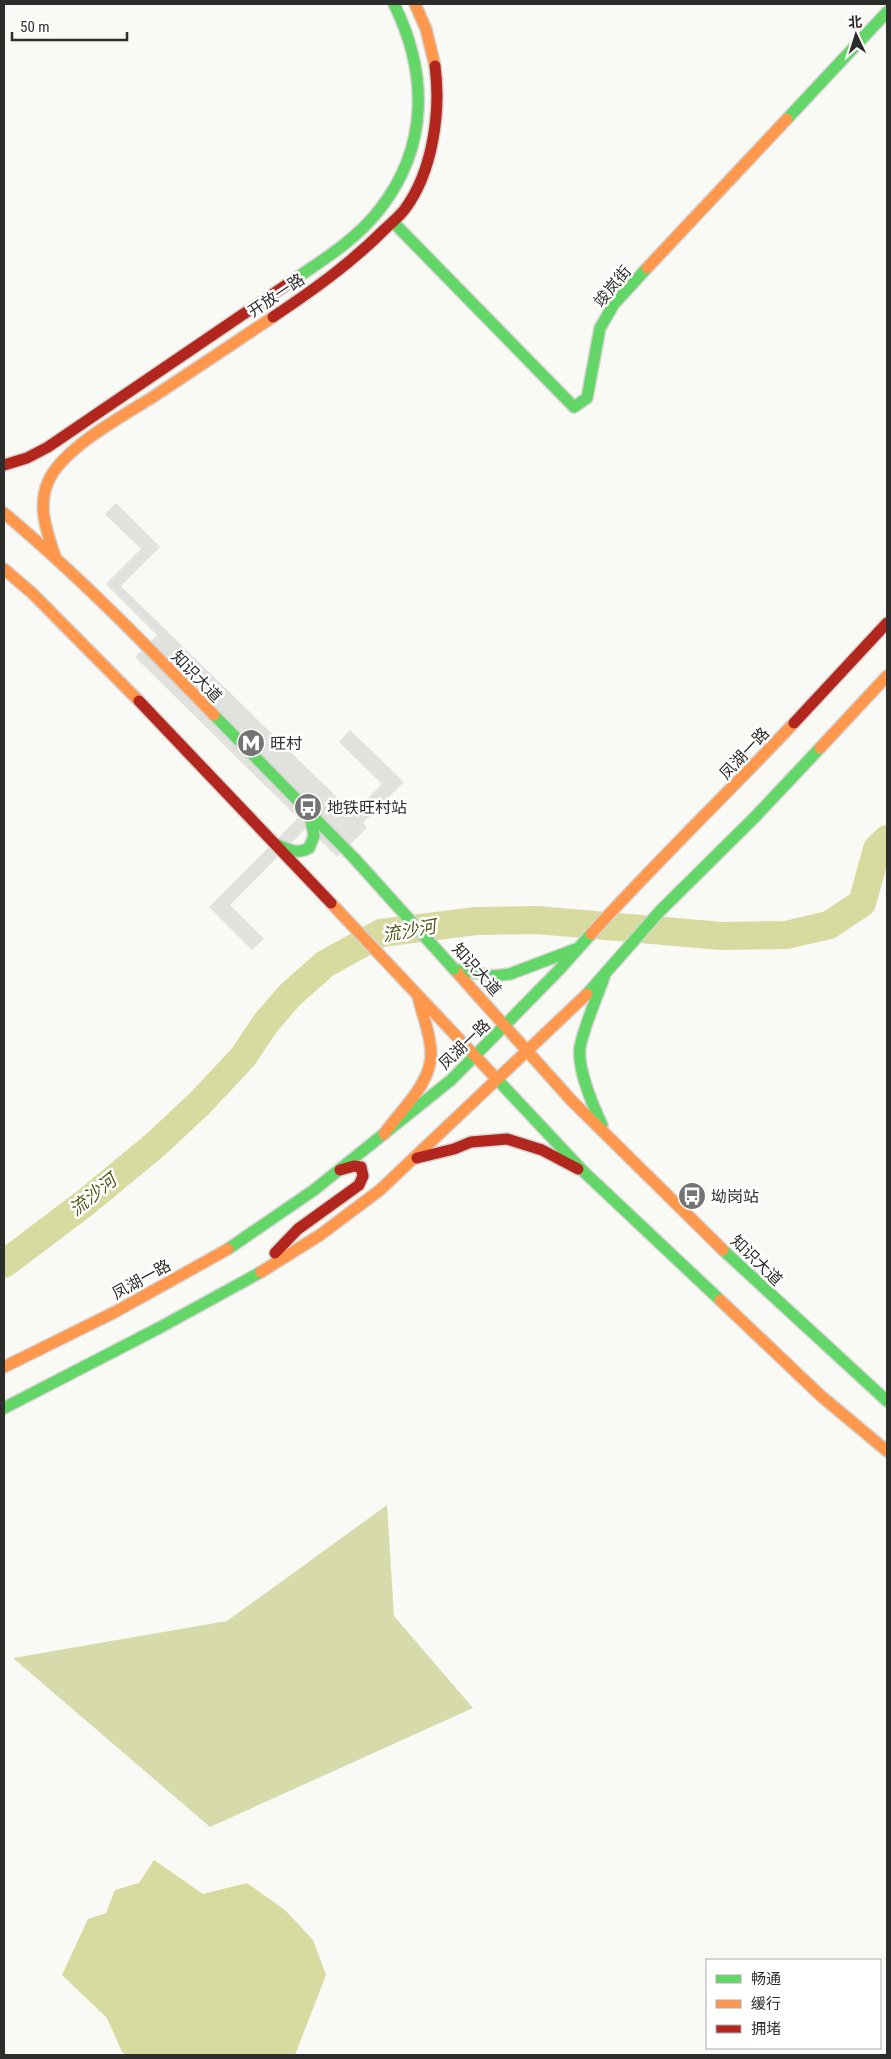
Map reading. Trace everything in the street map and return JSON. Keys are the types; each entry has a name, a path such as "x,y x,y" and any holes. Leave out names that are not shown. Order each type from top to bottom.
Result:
{"street":[{"name":"开放一路","path":"4,465 33,456 48,447 307,271 360,232 382,208 399,180 410,152 418,119 420,90 415,58 406,28 394,4"},
{"name":"开放一路","path":"55,556 45,528 42,501 45,488 53,472 66,457 84,442 326,281 374,241 406,207 424,171 438,116 435,63 429,38 414,4"},
{"name":"竣岚街","path":"392,222 574,407 587,398 600,328 614,304 887,12"},
{"name":"知识大道","path":"4,513 55,556 109,607 354,858 571,1100 728,1255 887,1401"},
{"path":"4,569 32,593 129,690 584,1172 821,1396 887,1451"},
{"name":"凤湖一路","path":"4,1367 115,1312 213,1258 267,1223 340,1170 451,1080 506,1026 629,892 735,786 887,623"},
{"path":"4,1408 250,1279 359,1208 529,1052 604,977 660,911 754,817 887,676"},
{"path":"276,844 292,852 302,852 309,848 314,840 315,833 310,815"},
{"path":"454,969 493,976 510,974 579,948"},
{"path":"604,977 580,1048 585,1078 594,1108 606,1135"},
{"path":"384,1134 426,1075 430,1062 430,1046 418,996"},
{"path":"413,1159 454,1149 472,1142 507,1139 542,1150 584,1172"},
{"path":"250,1279 298,1229 359,1185 363,1180 363,1170 360,1167 354,1166 340,1170"}],"shaded area":[{"path":"387,1505 394,1616 473,1708 210,1827 13,1658 227,1621"},
{"path":"154,1860 203,1894 247,1883 285,1910 313,1940 326,1975 295,2055 127,2055 122,2052 107,2018 62,1975 88,1919 106,1913 115,1890 139,1883"}],"building":[{"name":"旺村","path":"116,503 160,547 121,586 353,813 382,784 339,742 350,730 404,782 363,823 367,828 337,857 307,827 230,905 264,939 252,950 209,907 298,818 135,657 157,635 106,584 141,549 105,514"}],"waterway":[{"name":"流沙河","path":"4,1264 86,1202 155,1145 200,1103 243,1057 265,1024 290,995 325,964 381,933 476,921 537,920 722,936 786,935 829,925 862,903 877,849 887,839"}],"traffic: fast":[{"path":"292,281 339,248 371,220 396,185 408,160 415,135 418,109 417,83 413,56 394,4"},
{"path":"787,119 887,12"},
{"path":"393,222 574,407 587,398 600,328 614,304 647,268"},
{"path":"214,715 354,858"},
{"path":"587,994 660,911 755,817 820,748"},
{"path":"276,844 296,851 309,848 314,836 310,815"},
{"path":"354,858 454,969"},
{"path":"228,1249 314,1190 451,1080 559,970 591,934"},
{"path":"454,969 493,976 510,974 576,949"},
{"path":"602,1125 586,1087 581,1065 580,1047 584,1030 604,977"},
{"path":"493,1075 584,1172 720,1300"},
{"path":"723,1250 887,1401"},
{"path":"4,1408 159,1328 261,1272"}],"traffic: slow":[{"path":"415,4 426,29 435,66"},
{"path":"647,268 787,119"},
{"path":"55,556 43,510 45,491 55,469 66,457 96,433 273,317"},
{"path":"4,513 85,586 214,715"},
{"path":"4,569 32,593 139,701"},
{"path":"820,748 887,676"},
{"path":"591,934 794,723"},
{"path":"331,903 493,1075"},
{"path":"454,969 571,1100 723,1250"},
{"path":"261,1272 320,1235 380,1190 587,994"},
{"path":"384,1134 414,1097 430,1065 430,1039 418,996"},
{"path":"4,1367 115,1312 228,1249"},
{"path":"720,1300 821,1396 887,1451"}],"traffic: jam":[{"path":"273,317 344,266 398,217 415,194 428,159 436,121 437,84 435,66"},
{"path":"4,465 27,458 48,447 292,281"},
{"path":"794,723 887,623"},
{"path":"139,701 331,903"},
{"path":"417,1158 454,1149 471,1142 507,1139 542,1150 578,1169"},
{"path":"275,1253 298,1229 359,1185 363,1176 361,1167 354,1166 340,1170"}],"place":[{"name":"旺村","path":"251,743"},
{"name":"地铁旺村站","path":"308,807"},
{"name":"坳岗站","path":"692,1196"}]}
